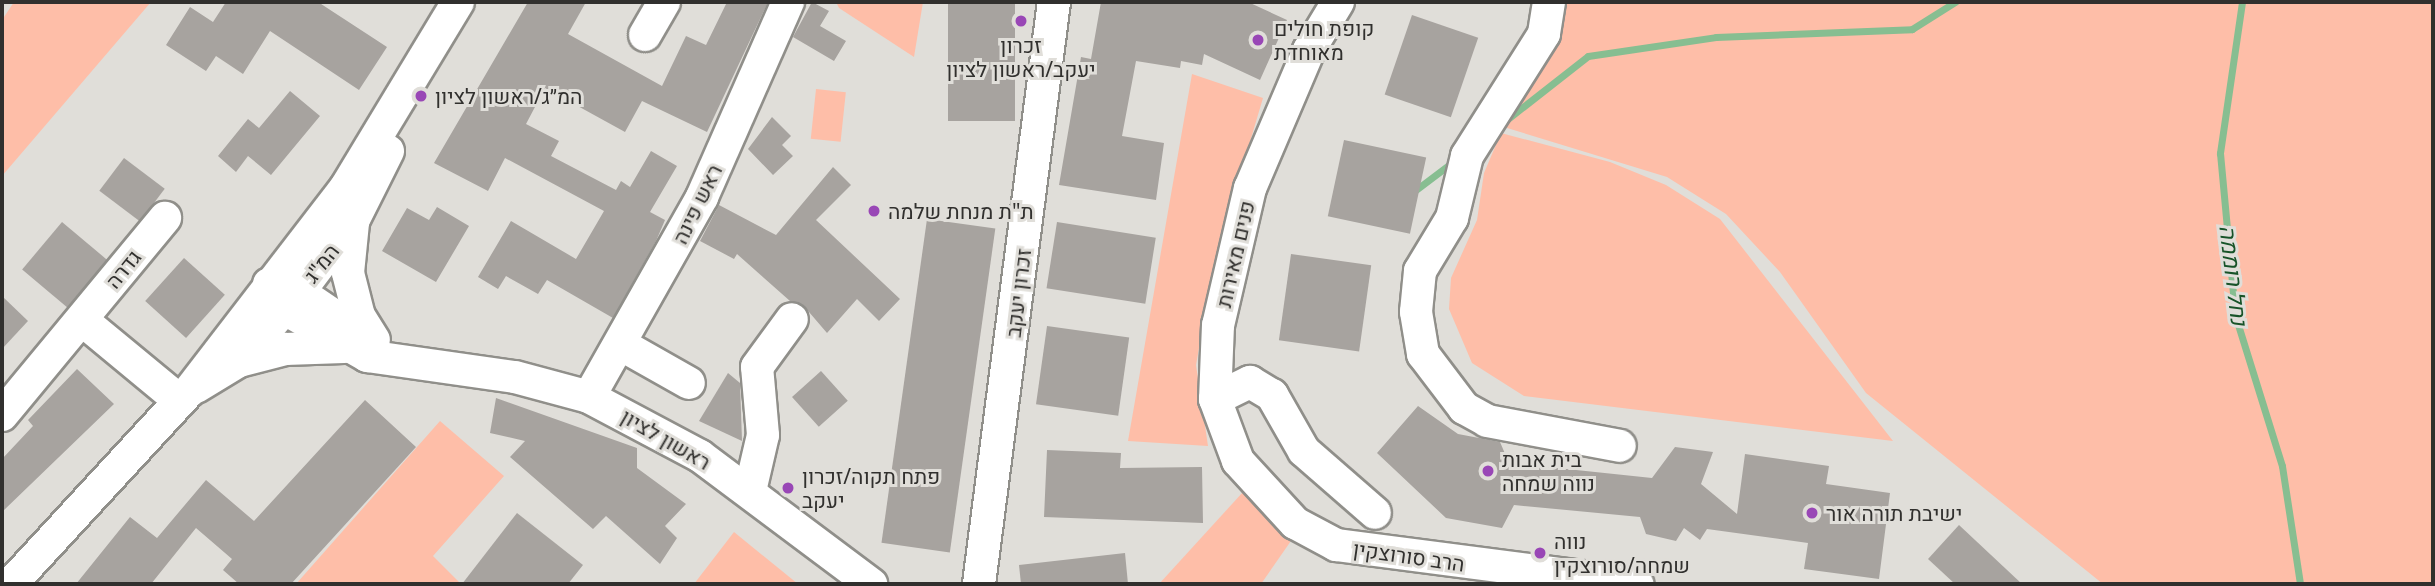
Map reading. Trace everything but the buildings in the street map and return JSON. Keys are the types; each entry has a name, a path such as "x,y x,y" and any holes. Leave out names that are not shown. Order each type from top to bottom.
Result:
{"street":[{"name":"המ\"ג","path":"185,396 239,361 284,295 404,99 458,2"},
{"path":"645,35 664,2"},
{"name":"ראש פינה","path":"589,397 702,197 788,2"},
{"name":"זכרון יעקב","path":"979,584 1054,2"},
{"name":"פנים מאירות","path":"1276,507 1238,460 1215,399 1218,325 1250,188 1304,62 1338,2"},
{"path":"1549,2 1544,34 1467,156 1452,218 1420,271 1416,312 1423,354 1464,408 1487,421 1620,446"},
{"name":"המ\"ג","path":"11,584 354,219 381,169 404,99"},
{"name":"גדרה","path":"2,415 165,218"},
{"path":"354,219 347,256 351,289 365,330 379,346"},
{"name":"ראשון לציון","path":"284,295 379,346 429,366"},
{"name":"ראשון לציון","path":"284,295 344,347 429,366 515,377 589,397 750,491 871,584"},
{"path":"750,491 763,435 757,367 792,319"},
{"path":"82,320 185,396"},
{"path":"620,344 690,383"},
{"path":"239,361 285,349 344,347"},
{"path":"1215,399 1250,382 1272,395 1312,460 1375,513"},
{"name":"הרב סורוצקין","path":"1276,507 1308,534 1336,545 1637,584"}],"shaded area":[{"path":"14,2 151,2 2,176 2,20"},
{"path":"836,2 923,2 914,57 839,8"},
{"path":"1558,2 2433,2 2433,584 2103,584 1866,393 1780,272 1726,214 1667,177 1494,124 1539,72"},
{"path":"1192,74 1263,98 1214,263 1196,365 1208,446 1128,441"},
{"path":"816,89 846,92 841,142 811,139"},
{"path":"1501,133 1610,162 1666,185 1720,219 1893,441 1524,396 1472,363 1449,309 1451,278 1477,220 1484,173"},
{"path":"440,421 504,476 433,556 461,584 296,584"},
{"path":"1243,492 1293,538 1261,584 1159,584"},
{"path":"734,532 798,584 694,584"}],"waterway":[{"path":"1505,121 1588,56 1716,37 1912,29 1955,2"},
{"name":"נחל רוממה","path":"2242,2 2220,153 2235,315 2282,466 2300,584"},
{"path":"1413,192 1454,161"}],"place":[{"name":"זכרון יעקב/ראשון לציון","path":"1021,21"},
{"name":"קופת חולים מאוחדת","path":"1258,40"},
{"name":"המ״ג/ראשון לציון","path":"421,96"},
{"name":"ת\"ת מנחת שלמה","path":"874,211"},
{"name":"בית אבות נווה שמחה","path":"1488,471"},
{"name":"פתח תקוה/זכרון יעקב","path":"788,488"},
{"name":"ישיבת תורה אור","path":"1812,513"},
{"name":"נווה שמחה/סורוצקין","path":"1540,553"}]}
